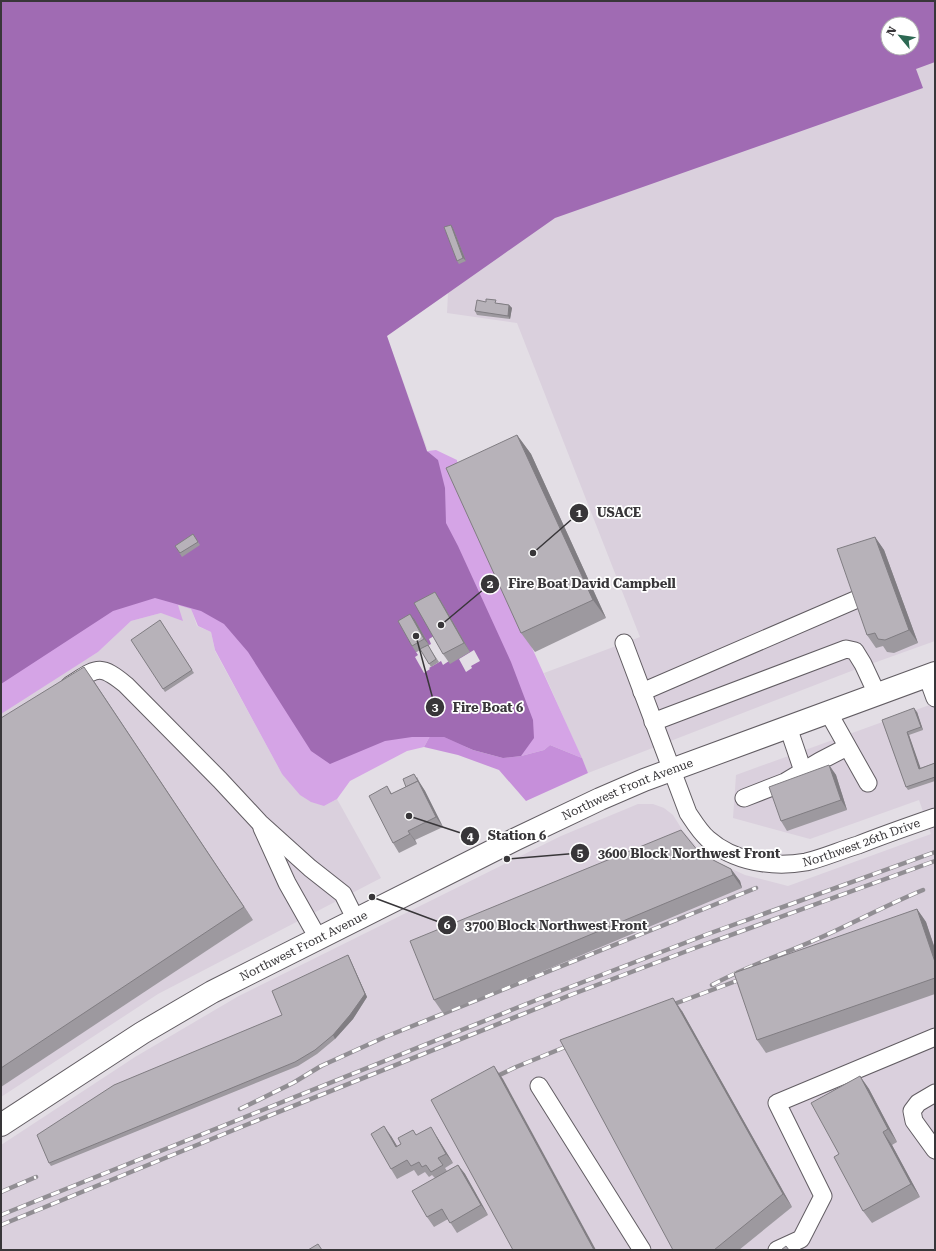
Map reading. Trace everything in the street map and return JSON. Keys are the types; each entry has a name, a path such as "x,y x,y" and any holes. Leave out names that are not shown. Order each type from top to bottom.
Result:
{"main road":[{"name":"Northwest Front Avenue","path":"1,1125 183,1008 249,973 537,828 600,799 672,769 931,675"}],"street":[{"path":"642,692 855,600"},
{"name":"Northwest 26th Drive","path":"624,643 688,813 701,831 720,848 742,858 763,863 778,864 808,861 935,817"},
{"path":"653,722 846,649 855,651 863,664 877,694"},
{"path":"54,694 94,670 103,670 113,674 137,696 220,780 260,823 310,868 343,894 356,920"},
{"path":"931,675 935,698"},
{"path":"828,712 868,784"},
{"path":"788,727 803,771"},
{"path":"744,798 785,782 820,760 847,747"},
{"path":"260,823 287,884 318,938"},
{"path":"777,1250 804,1244 823,1196 777,1103 935,1037"},
{"path":"539,1086 642,1250"},
{"path":"935,1093 918,1103 912,1111 914,1121 935,1150"}],"shaded area":[{"path":"1,1 935,1 935,62 916,69 923,88 555,218 387,336 427,451 438,460 445,488 446,523 511,662 533,720 534,738 521,756 503,758 473,750 444,737 412,737 385,741 330,764 311,751 248,652 224,624 201,611 155,598 113,611 1,684"},
{"path":"935,15 935,641 854,670 588,773 544,673 640,637 517,323 447,313 448,293 387,336 428,451 314,234 880,51 880,56 920,56 920,21"},
{"path":"436,450 457,460 459,487 582,758 550,745 544,750 521,756 503,758 430,736 424,747 407,751 350,781 337,799 324,806 311,802 300,795 282,774 215,650 211,632 198,626 191,609 178,605 183,621 161,613 131,621 98,652 1,714 1,640 92,580 461,603 428,451"},
{"path":"175,561 197,626 211,632 215,651 282,774 324,806 337,799 381,878 158,994 1,1097 1,712 98,652 131,621 161,613 165,566"},
{"path":"935,703 935,1250 1,1250 1,1145 135,1057 237,997 561,836 638,804 653,804 664,808 673,815 683,831 697,847 719,863 745,875 788,886 931,834 919,800 810,839 733,818 736,775"},
{"path":"430,736 444,737 473,750 503,758 521,756 544,750 550,745 582,758 588,773 526,801 499,770 458,755 424,747"}],"pier":[{"path":"434,636 449,661 443,665 441,661 429,668 430,669 424,673 415,657 418,655 416,652 431,644 429,639"},
{"path":"474,650 480,661 471,666 472,668 466,672 459,659"}],"building":[{"path":"451,225 463,258 457,261 444,227"},
{"path":"486,299 496,300 495,303 509,305 508,316 475,311 477,300 486,302"},
{"path":"517,435 593,600 521,633 446,468"},
{"path":"193,534 198,542 180,553 175,546"},
{"path":"875,537 909,630 885,640 878,639 875,633 867,635 837,549"},
{"path":"435,592 464,643 443,654 414,603"},
{"path":"410,614 424,639 412,646 398,621"},
{"path":"160,620 192,670 163,689 131,640"},
{"path":"428,645 436,659 429,664 420,649"},
{"path":"84,667 244,907 1,1068 1,718"},
{"path":"914,708 921,727 907,732 919,769 935,763 935,777 906,787 882,720"},
{"path":"829,765 841,800 781,821 769,787"},
{"path":"414,774 418,781 406,787 403,779"},
{"path":"418,781 436,817 408,831 410,834 393,843 369,796 387,786 391,794"},
{"path":"681,830 698,851 731,869 733,875 434,1000 410,941"},
{"path":"917,909 935,962 935,978 757,1040 734,973"},
{"path":"348,955 365,994 333,1035 315,1050 295,1062 49,1163 37,1135 114,1085 282,1015 272,991"},
{"path":"673,998 783,1194 714,1250 673,1250 560,1040"},
{"path":"494,1066 594,1250 513,1250 431,1100"},
{"path":"860,1076 888,1129 883,1132 911,1184 863,1211 834,1157 839,1154 811,1103"},
{"path":"384,1126 396,1147 401,1144 398,1138 413,1130 416,1135 431,1127 446,1154 438,1158 443,1165 431,1172 426,1165 422,1167 419,1162 411,1166 407,1160 391,1169 371,1134"},
{"path":"458,1165 481,1205 450,1223 442,1209 427,1217 412,1191"},
{"path":"318,1244 322,1250 308,1250"},
{"path":"786,1246 789,1250 781,1250"}],"railway":[{"path":"1,1215 539,999 708,934 935,852"},
{"path":"1,1225 573,994 935,861"},
{"path":"240,1109 293,1083 321,1066 385,1037 756,888"},
{"path":"712,985 750,967 829,934 923,890"},
{"path":"666,1007 747,977"},
{"path":"491,1079 575,1043"},
{"path":"1,1192 36,1177"}],"place":[{"name":"USACE","path":"533,553"},
{"name":"Fire Boat David Campbell","path":"441,625"},
{"name":"Fire Boat 6","path":"416,636"},
{"name":"Station 6","path":"409,816"},
{"name":"3600 Block Northwest Front","path":"507,859"},
{"name":"3700 Block Northwest Front","path":"372,897"}]}
